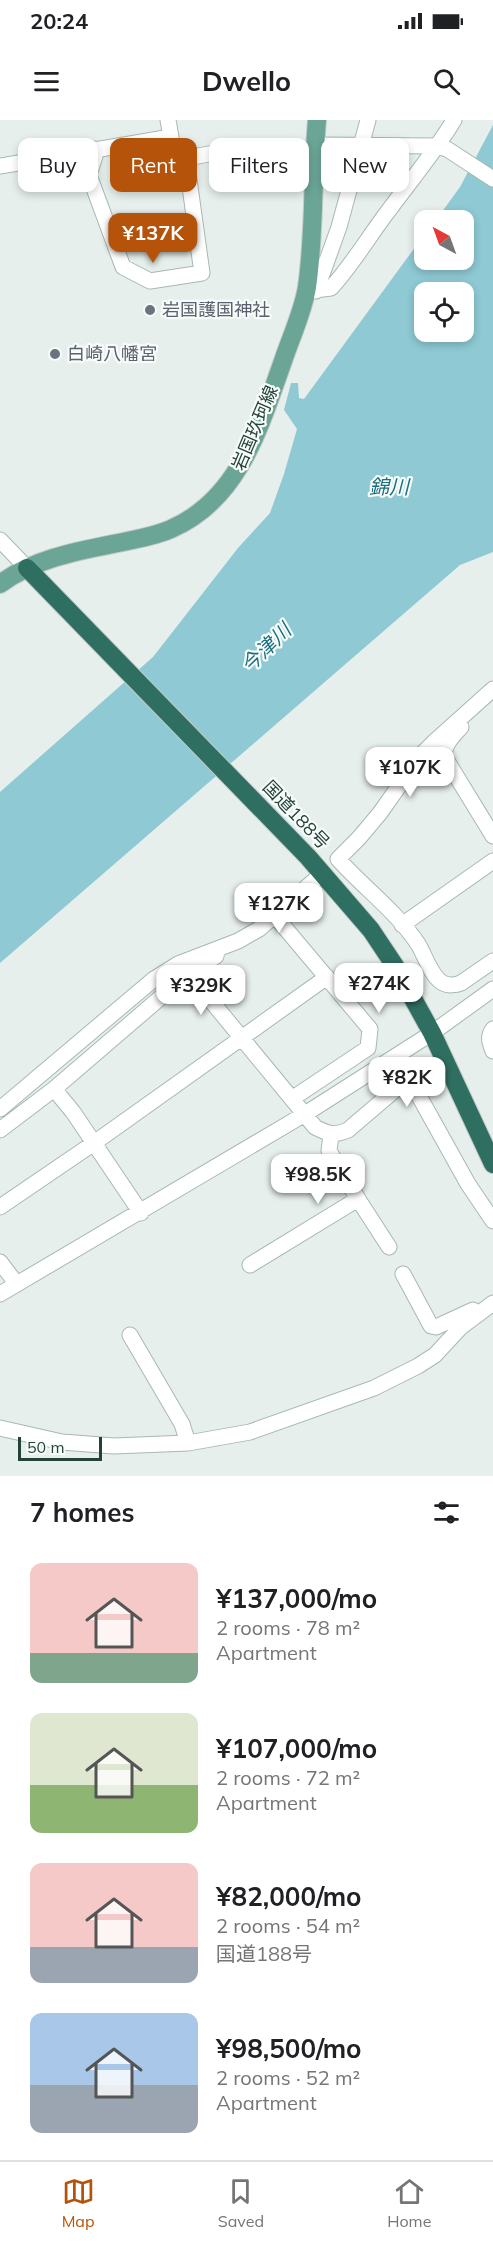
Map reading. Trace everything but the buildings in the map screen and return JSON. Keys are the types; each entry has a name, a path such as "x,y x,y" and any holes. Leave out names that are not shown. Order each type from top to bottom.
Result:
{"highway":[{"name":"国道188号","path":"27,568 297,847 371,930 395,966 432,1033 493,1164"}],"main road":[{"name":"岩国玖珂線","path":"0,584 27,568 81,551 155,535 172,529 194,516 231,482 260,425 311,291 317,120"}],"street":[{"path":"98,148 171,136 168,120"},
{"path":"363,138 368,120"},
{"path":"311,291 331,288 344,274 454,120"},
{"path":"315,145 321,145"},
{"path":"409,146 436,146 447,149 493,179"},
{"path":"0,166 18,163"},
{"path":"95,192 123,267 150,281 202,273 191,192"},
{"path":"311,291 324,272 348,192"},
{"path":"0,540 27,568"},
{"path":"493,689 464,720 444,750 444,756 493,836"},
{"path":"493,703 464,720 420,756 380,813 338,859 387,906 443,983 456,985 461,983 493,962"},
{"path":"402,925 493,861"},
{"path":"0,1108 154,979 186,960 238,941 275,916 315,880"},
{"path":"275,916 370,1029 368,1048 293,1098"},
{"path":"0,1130 54,1089 189,974 216,956 218,948"},
{"path":"189,974 315,1127 331,1135 338,1135 348,1130 396,1089 404,1087 412,1089 419,1096 468,1184 493,1221"},
{"path":"0,1207 327,977"},
{"path":"0,1294 141,1213 305,1114 432,1033 493,989"},
{"path":"493,1029 489,1042 493,1052"},
{"path":"54,1089 141,1213"},
{"path":"331,1135 329,1151 389,1247"},
{"path":"250,1265 358,1199"},
{"path":"0,1262 16,1283"},
{"path":"404,1274 431,1326 436,1327 470,1310 487,1306"},
{"path":"0,1428 62,1442 142,1446 189,1443 250,1432 374,1388 418,1366 435,1355 460,1327 487,1306"},
{"path":"130,1335 182,1424 189,1443"}],"water":[{"name":"錦川","path":"493,125 493,552 460,565 0,963 0,792 153,657 238,548 270,513 297,429 284,410 291,383 298,383 299,398 304,399 414,249 414,270 474,270 474,210 443,210 460,187"}],"place":[{"name":"岩国護国神社","path":"150,310"},
{"name":"白崎八幡宮","path":"55,354"}],"water label":[{"name":"今津川","path":"266,648"}]}
